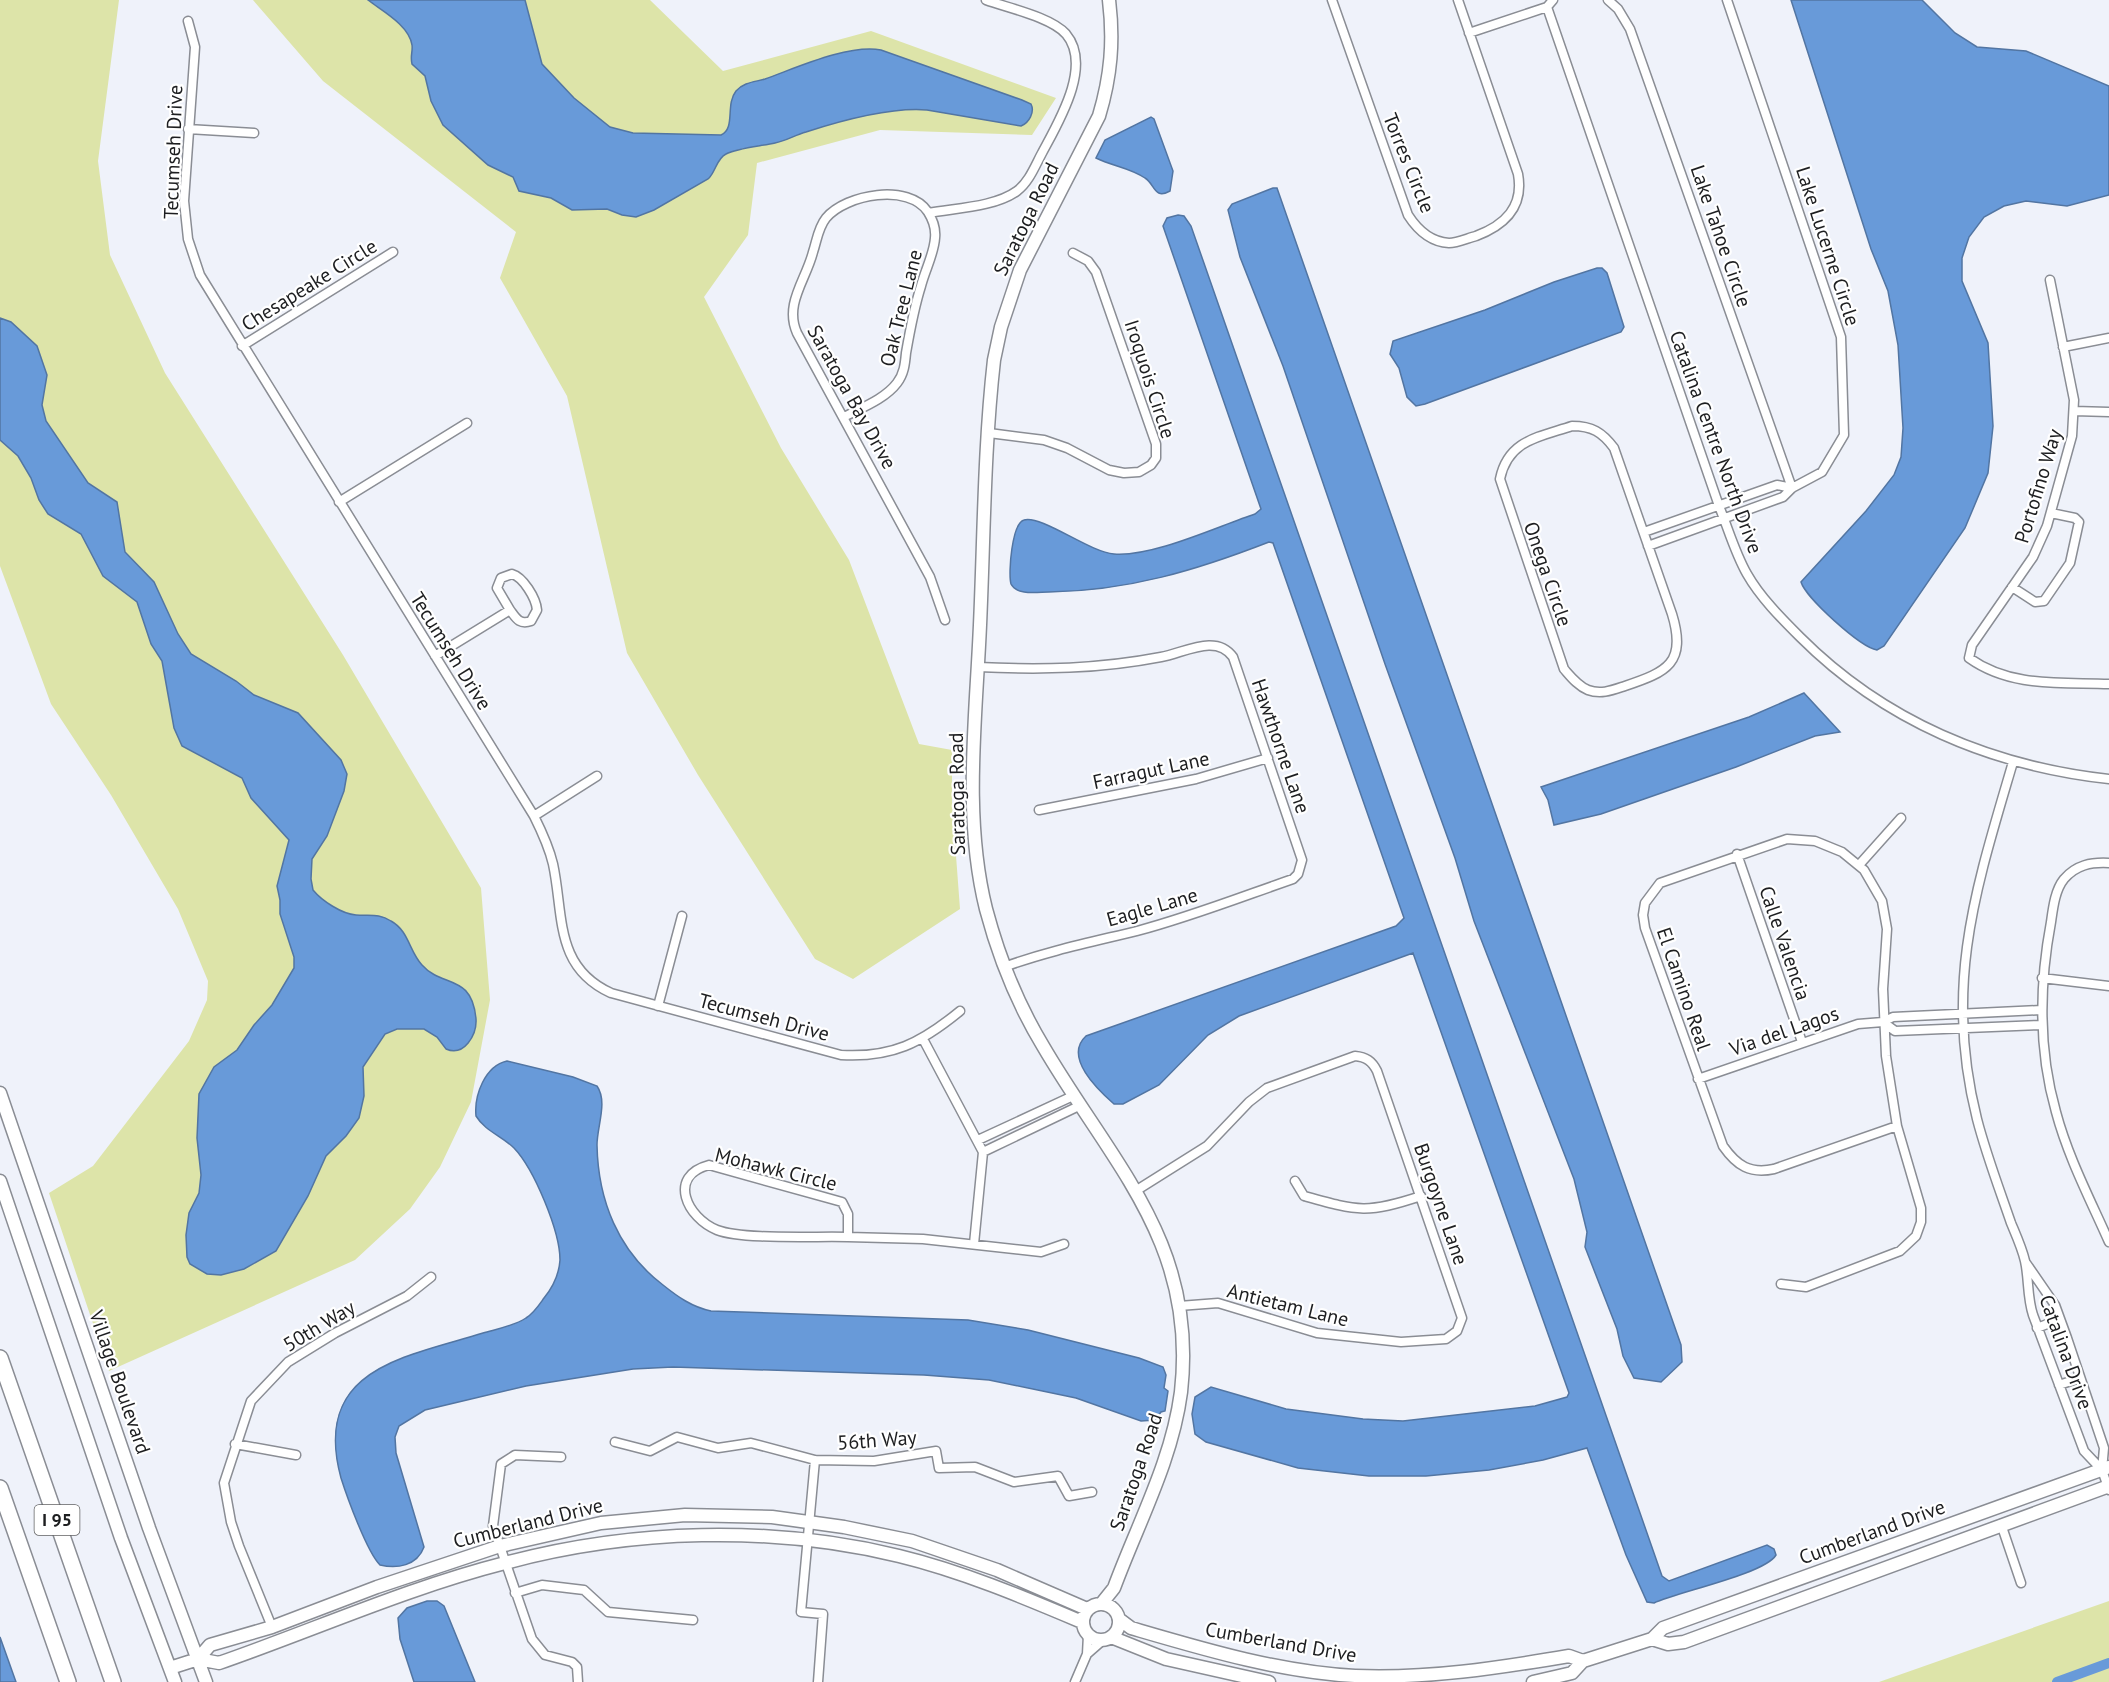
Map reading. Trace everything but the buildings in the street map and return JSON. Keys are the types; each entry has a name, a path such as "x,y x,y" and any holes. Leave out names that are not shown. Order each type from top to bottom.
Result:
{"highway":[{"name":"I 95","path":"0,1358 113,1682"},
{"name":"I 95","path":"0,1488 68,1682"}],"street":[{"path":"929,213 1001,199 1019,190 1060,121 1071,92 1076,61 1074,47 1066,34 1049,22 986,0"},
{"name":"Saratoga Road","path":"1102,1603 1114,1588 1165,1457 1176,1421 1183,1364 1179,1306 1165,1250 1137,1190 1028,1020 1004,967 986,905 976,848 973,783 994,360 1009,298 1032,242 1089,139 1106,92 1112,50 1109,0"},
{"name":"Torres Circle","path":"1332,0 1408,215 1413,224 1430,237 1449,243 1479,234 1501,224 1514,210 1520,193 1518,174 1458,0"},
{"name":"Lake Tahoe Circle","path":"1608,0 1618,9 1630,29 1792,488"},
{"name":"Lake Lucerne Circle","path":"1725,520 1783,497 1792,488 1822,472 1844,435 1841,337 1727,0"},
{"path":"1469,33 1550,3"},
{"name":"Catalina Centre North Drive","path":"1550,3 1719,506 1747,574 1789,626 1837,671 1920,726 1950,740 2013,762 2109,779"},
{"name":"Tecumseh Drive","path":"188,21 195,47 184,201 188,239 203,281 534,816 550,853 564,940 574,962 584,975 603,989 658,1006 841,1054 875,1055 892,1051 923,1039 960,1011"},
{"path":"188,129 254,133"},
{"name":"Saratoga Bay Drive","path":"929,213 910,197 889,194 838,208 827,217 819,230 811,261 795,298 792,319 797,333 930,577 945,620"},
{"name":"Oak Tree Lane","path":"844,417 890,391 903,374 913,318 935,240 934,225 929,213"},
{"name":"Chesapeake Circle","path":"242,346 393,252"},
{"name":"Iroquois Circle","path":"989,433 1044,440 1067,448 1109,470 1124,473 1145,469 1156,458 1156,444 1096,272 1088,261 1073,253"},
{"name":"Portofino Way","path":"2050,280 2074,411 2069,449 2051,513 2033,557 1972,645 1969,658 2025,682 2109,684"},
{"path":"2063,347 2109,338"},
{"name":"Portofino Way","path":"2074,411 2109,412"},
{"path":"339,502 467,423"},
{"name":"Onega Circle","path":"1572,426 1587,426 1598,430 1614,448 1648,546 1677,629 1679,640 1677,650 1666,669 1655,676 1606,692 1589,691 1576,683 1564,669 1502,490 1502,467 1510,454 1522,443 1572,426"},
{"name":"Lake Lucerne Circle","path":"1719,506 1778,485 1792,488"},
{"path":"1644,532 1719,506"},
{"path":"2012,587 2035,602 2044,601 2070,563 2079,522 2074,518 2051,513"},
{"path":"1648,546 1725,520"},
{"path":"512,574 521,580 536,603 537,610 531,621 522,622 517,621 510,610 497,588 501,578 512,574"},
{"path":"435,656 510,610"},
{"name":"Hawthorne Lane","path":"978,667 1059,670 1093,668 1127,664 1216,645 1223,647 1233,657 1301,853 1301,867"},
{"name":"Farragut Lane","path":"1039,810 1196,779 1268,758"},
{"path":"1963,1013 1964,965 1973,900 2013,762"},
{"path":"534,816 597,776"},
{"path":"1859,865 1901,818"},
{"name":"El Camino Real","path":"1780,1284 1806,1287 1900,1251 1916,1236 1921,1222 1921,1208 1897,1126 1887,1068 1883,1022 1886,915 1876,888 1859,865 1829,845 1801,839 1773,842 1660,883 1646,903 1643,915 1645,928 1723,1146 1733,1160 1746,1169 1759,1172 1897,1126"},
{"name":"Calle Valencia","path":"1737,854 1802,1042"},
{"path":"2109,863 2079,867 2059,887 2042,978 2041,1025 2048,1081 2066,1145 2109,1242"},
{"name":"Eagle Lane","path":"1004,967 1062,947 1135,931 1200,912 1293,879 1301,867"},
{"path":"658,1006 682,916"},
{"path":"2042,978 2109,986"},
{"name":"Via del Lagos","path":"1698,1078 1851,1025 1883,1022 1893,1017 2042,1010"},
{"name":"Catalina Drive","path":"1963,1013 1970,1085 1977,1118 2025,1262 2027,1297 2084,1451 2105,1469"},
{"name":"Via del Lagos","path":"1883,1022 1895,1031 2041,1025"},
{"path":"923,1039 983,1152 974,1244"},
{"name":"Burgoyne Lane","path":"1137,1190 1207,1146 1249,1102 1281,1081 1355,1056 1374,1064 1461,1310 1461,1325 1457,1331"},
{"name":"Village Boulevard","path":"0,1094 149,1528 206,1682"},
{"path":"978,1140 1078,1100"},
{"path":"983,1152 1078,1100"},
{"name":"Mohawk Circle","path":"848,1237 846,1208 836,1199 710,1165 696,1168 687,1179 685,1194 691,1207 705,1223 717,1230 737,1234 974,1244 1041,1252 1064,1244"},
{"path":"0,1181 122,1538 175,1682"},
{"path":"1295,1181 1304,1196 1361,1210 1383,1208 1421,1196"},
{"name":"Catalina Drive","path":"2025,1262 2055,1305 2104,1448 2105,1469"},
{"name":"50th Way","path":"272,1627 231,1522 224,1483 251,1401 288,1362 335,1333 407,1296 431,1277"},
{"name":"Antietam Lane","path":"1179,1306 1218,1304 1317,1333 1370,1340 1439,1340 1452,1336 1457,1331"},
{"path":"2037,1328 2060,1319"},
{"path":"2059,1385 2080,1378"},
{"path":"615,1442 650,1451 677,1437 718,1448 751,1443 815,1460 801,1612 823,1614 818,1682"},
{"path":"235,1444 296,1455"},
{"name":"56th Way","path":"815,1460 874,1461 936,1451 939,1468 975,1467 1014,1482 1058,1476 1069,1496 1092,1492"},
{"path":"561,1457 515,1455 501,1464 493,1526 535,1645 552,1658 572,1662 577,1667 578,1682"},
{"path":"2105,1469 2109,1488"},
{"name":"Cumberland Drive","path":"1533,1682 1572,1674 1583,1661 1652,1639 1663,1628 2105,1469"},
{"name":"Cumberland Drive","path":"1652,1639 1668,1644 1684,1642 2001,1524 2109,1488"},
{"name":"Cumberland Drive","path":"198,1659 210,1645 272,1627 377,1587 502,1554 600,1523 685,1515 772,1517 844,1527 944,1551 1087,1609"},
{"path":"2001,1524 2021,1583"},
{"name":"Cumberland Drive","path":"170,1668 198,1659 219,1663 502,1554 623,1541 738,1535 808,1539 900,1556 964,1576 1082,1622"},
{"path":"515,1593 542,1585 584,1590 608,1612 693,1620"},
{"name":"Saratoga Road","path":"1114,1588 1117,1615"},
{"path":"1075,1682 1087,1654 1088,1635 1082,1622 1087,1609 1102,1603"},
{"name":"Cumberland Drive","path":"1102,1603 1131,1628 1317,1677 1472,1672 1569,1656 1583,1661"},
{"path":"1087,1654 1117,1629 1117,1615"},
{"name":"Cumberland Drive","path":"1088,1635 1166,1659 1269,1682"}],"green space":[{"path":"0,0 119,0 98,161 110,255 165,373 343,655 481,888 490,1000 471,1102 440,1167 410,1209 355,1260 109,1371 49,1193 93,1166 189,1041 207,1000 208,981 178,909 111,795 51,704 0,566"},
{"path":"253,0 650,0 723,71 871,31 1056,98 1032,135 880,130 757,163 748,235 704,297 781,448 849,560 919,744 952,750 952,802 960,909 853,979 815,959 698,775 627,653 567,396 500,278 516,232 323,81"},
{"path":"2109,1601 2109,1682 1879,1682"}],"water":[{"path":"368,0 525,0 542,64 574,98 610,127 633,133 721,135 728,127 733,97 742,86 822,58 853,50 868,49 881,50 1022,100 1031,104 1032,114 1021,126 927,110 898,111 850,119 779,142 726,154 720,159 708,179 654,210 636,217 607,209 572,210 551,198 519,191 513,177 488,165 443,125 431,101 425,76 412,64 412,45 406,31"},
{"path":"1791,0 1922,0 1955,33 1977,47 2026,51 2109,86 2109,195 2067,206 2026,201 2004,206 1984,217 1969,237 1962,258 1962,281 1988,343 1993,426 1988,473 1965,528 1884,646 1877,650 1869,647 1834,621 1813,599 1801,582 1866,511 1894,475 1901,457 1903,428 1898,345 1888,291 1871,249"},
{"path":"1151,117 1154,119 1173,171 1170,191 1161,194 1140,175 1096,158 1105,140"},
{"path":"1277,188 1681,1345 1682,1362 1661,1382 1634,1378 1623,1356 1617,1329 1585,1247 1587,1232 1574,1179 1474,921 1455,858 1385,664 1283,366 1240,257 1228,210 1232,204"},
{"path":"1184,216 1191,226 1662,1576 1669,1581 1767,1545 1774,1549 1776,1555 1756,1569 1654,1603 1647,1602 1626,1555 1587,1448 1543,1460 1489,1470 1426,1476 1369,1476 1298,1468 1206,1442 1195,1434 1192,1414 1195,1397 1211,1387 1286,1409 1363,1419 1403,1421 1535,1406 1567,1397 1569,1393 1413,953 1239,1016 1208,1035 1159,1085 1123,1104 1114,1104 1092,1082 1085,1073 1078,1054 1080,1044 1086,1036 1396,926 1404,918 1273,543 1269,542 1189,570 1107,588 1028,593 1014,588 1011,584 1014,539 1016,530 1024,520 1042,523 1104,552 1130,554 1184,540 1255,514 1261,509 1163,226 1167,218"},
{"path":"1602,268 1607,273 1624,327 1621,332 1425,404 1416,406 1407,397 1399,368 1390,354 1393,341 1485,310 1554,282"},
{"path":"0,318 11,322 37,346 47,375 42,405 46,421 88,483 117,502 125,552 154,582 178,634 191,654 236,681 254,695 298,713 341,760 347,774 344,791 327,836 312,859 313,890 339,910 356,915 382,917 397,925 422,965 438,977 462,988 469,994 473,1004 476,1019 474,1032 468,1043 458,1050 446,1049 437,1037 424,1029 397,1029 385,1034 363,1067 364,1096 359,1118 346,1136 326,1156 308,1196 276,1251 244,1269 221,1275 207,1274 190,1264 187,1257 186,1235 189,1213 199,1193 201,1175 197,1138 199,1094 214,1067 237,1050 254,1025 272,1005 294,968 294,957 280,914 277,886 289,840 251,798 242,778 182,746 174,728 162,661 151,644 137,602 103,576 81,534 48,514 18,456 0,440"},
{"path":"1804,693 1840,732 1815,736 1736,767 1601,814 1554,825 1548,800 1541,787 1749,717"},
{"path":"507,1061 573,1077 597,1086 602,1099 597,1138 598,1165 606,1205 634,1257 663,1285 691,1304 711,1311 968,1320 1028,1330 1139,1358 1163,1367 1166,1375 1164,1388 1168,1391 1165,1411 1161,1412 1155,1420 1141,1421 1076,1398 989,1380 924,1375 673,1367 633,1369 526,1386 425,1410 399,1426 395,1437 396,1453 424,1547 417,1558 406,1565 393,1567 380,1565 364,1537 341,1478 335,1441 340,1412 352,1390 372,1373 396,1360 521,1321 538,1306 553,1285 558,1271 560,1260 556,1233 530,1170 514,1148 484,1126 476,1116 477,1099 482,1082 493,1069"},
{"path":"427,1601 437,1601 444,1606 475,1682 414,1682 400,1639 398,1618 407,1608"},
{"path":"0,1637 16,1682 0,1682"}],"waterway":[{"path":"2057,1682 2109,1663"}]}
